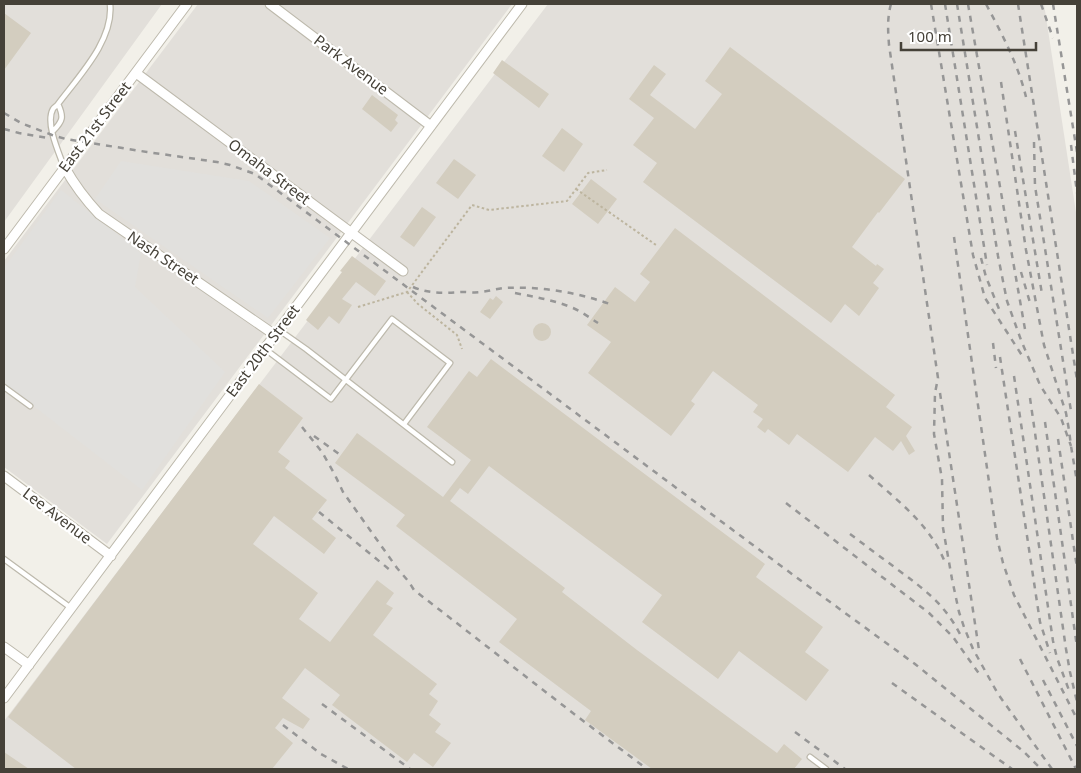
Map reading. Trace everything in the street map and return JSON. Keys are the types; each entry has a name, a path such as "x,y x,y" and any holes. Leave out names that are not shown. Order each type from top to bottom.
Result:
{"street":[{"name":"East 21st Street","path":"4,250 187,4"},
{"name":"Park Avenue","path":"270,4 431,126"},
{"name":"East 20th Street","path":"4,698 522,4"},
{"name":"Omaha Street","path":"136,73 402,271"},
{"name":"Nash Street","path":"65,168 76,187 99,214 277,332"},
{"name":"Lee Avenue","path":"4,476 111,556"},
{"path":"4,646 29,665"}],"lane":[{"path":"65,168 54,140 51,121 52,111 93,58 105,37 110,4"},
{"path":"53,131 60,124 62,116 62,111 58,104"},
{"path":"265,349 331,399 392,319 450,363 404,424"},
{"path":"277,332 306,349 452,462"},
{"path":"4,387 30,406"},
{"path":"4,559 71,608"},
{"path":"810,758 826,769"}],"path":[{"path":"358,307 407,292 472,205 489,210 567,201 588,174 607,170"},
{"path":"576,189 656,246"},
{"path":"407,292 418,304 457,335 462,349"}],"shaded area":[{"path":"4,4 162,4 4,222"},
{"path":"198,4 512,4 107,544 4,467 4,261"},
{"path":"548,4 1044,4 1077,219 1077,769 4,769 4,721"},
{"path":"121,161 249,181 330,238 268,318 95,199"},
{"path":"61,190 141,253 135,287 225,372 142,490 4,383 4,268"}],"building":[{"path":"4,13 31,33 4,70"},
{"path":"730,47 905,179 852,247 876,266 877,264 884,269 873,283 879,288 859,316 845,304 831,323 643,182 657,163 633,145 654,118 629,99 654,65 666,74 650,95 695,129 722,94 705,81"},
{"path":"502,60 549,94 539,108 493,73"},
{"path":"372,95 398,115 395,120 398,123 391,132 362,109"},
{"path":"562,128 583,144 564,172 542,156"},
{"path":"454,159 476,175 458,199 436,183"},
{"path":"591,179 617,199 598,224 572,204"},
{"path":"422,207 436,217 414,247 400,237"},
{"path":"675,228 895,395 886,407 912,427 906,436 915,451 909,455 901,441 893,451 875,437 848,472 797,434 789,445 768,429 765,433 757,427 763,419 753,412 758,405 713,371 691,401 695,404 671,436 588,373 611,342 587,325 615,287 635,302 650,282 640,274"},
{"path":"352,256 386,281 375,296 356,282 342,299 352,305 339,324 329,316 318,330 306,320"},
{"path":"496,296 503,302 490,319 480,312 490,298 493,300"},
{"path":"542,323 548,326 551,332 548,338 542,341 536,338 533,332 536,326"},
{"path":"491,359 765,564 756,577 823,627 805,652 829,670 806,701 739,651 718,679 642,622 662,595 489,466 468,494 460,488 450,501 565,588 562,592 637,650 777,753 784,744 802,759 794,769 652,769 585,720 591,711 499,642 517,619 396,526 405,515 335,463 357,433 443,497 471,460 427,427 469,371 477,377"},
{"path":"259,384 303,418 278,452 290,461 285,468 327,500 312,519 336,538 324,554 274,516 253,544 318,593 299,619 330,642 377,580 394,593 386,604 393,608 373,635 437,684 429,694 438,701 429,715 441,724 435,732 451,743 433,767 414,753 407,762 332,705 340,695 305,668 282,698 310,719 303,729 283,718 275,728 293,743 272,769 76,769 8,717"},
{"path":"4,752 29,769 4,769"}],"railway":[{"path":"891,4 888,19 889,45 938,378 935,393 934,434 942,479 943,528 952,579 959,612 973,649 998,694 1052,769"},
{"path":"931,4 973,255 985,298 1023,357"},
{"path":"945,4 987,265"},
{"path":"957,4 1007,301 1040,385 1061,418 1071,446"},
{"path":"968,4 1026,335"},
{"path":"986,4 1014,61 1026,97"},
{"path":"1018,4 1077,380"},
{"path":"1041,4 1053,38"},
{"path":"1053,4 1077,152"},
{"path":"1001,82 1026,250 1044,345 1066,413 1077,482"},
{"path":"4,113 21,123 66,139 217,162 255,174 915,664 1023,751 1041,769"},
{"path":"4,129 48,138"},
{"path":"1015,131 1042,294"},
{"path":"1034,142 1035,186 1071,411"},
{"path":"1071,145 1077,193"},
{"path":"954,237 997,538 1003,563 1014,595 1077,719"},
{"path":"981,258 986,277 999,309"},
{"path":"1021,272 1031,306"},
{"path":"413,287 425,291 443,293 479,292 504,288 544,289 571,293 610,304"},
{"path":"515,293 566,305 580,311 598,323"},
{"path":"993,343 996,368"},
{"path":"1000,357 1040,622 1050,653"},
{"path":"1014,376 1053,641 1070,693"},
{"path":"940,393 979,650"},
{"path":"1030,398 1066,649 1077,702"},
{"path":"1045,422 1077,647"},
{"path":"302,427 322,452 343,492 414,590 647,769"},
{"path":"314,436 339,454"},
{"path":"1058,439 1077,568"},
{"path":"869,475 902,504 921,524 938,547 944,560"},
{"path":"786,503 929,613 953,637 980,675"},
{"path":"319,512 390,570"},
{"path":"850,534 934,598 948,615 961,636"},
{"path":"1020,659 1076,769"},
{"path":"1043,680 1077,746"},
{"path":"892,683 1012,769"},
{"path":"322,704 410,769"},
{"path":"283,725 321,754 348,769"},
{"path":"795,732 845,769"}]}
